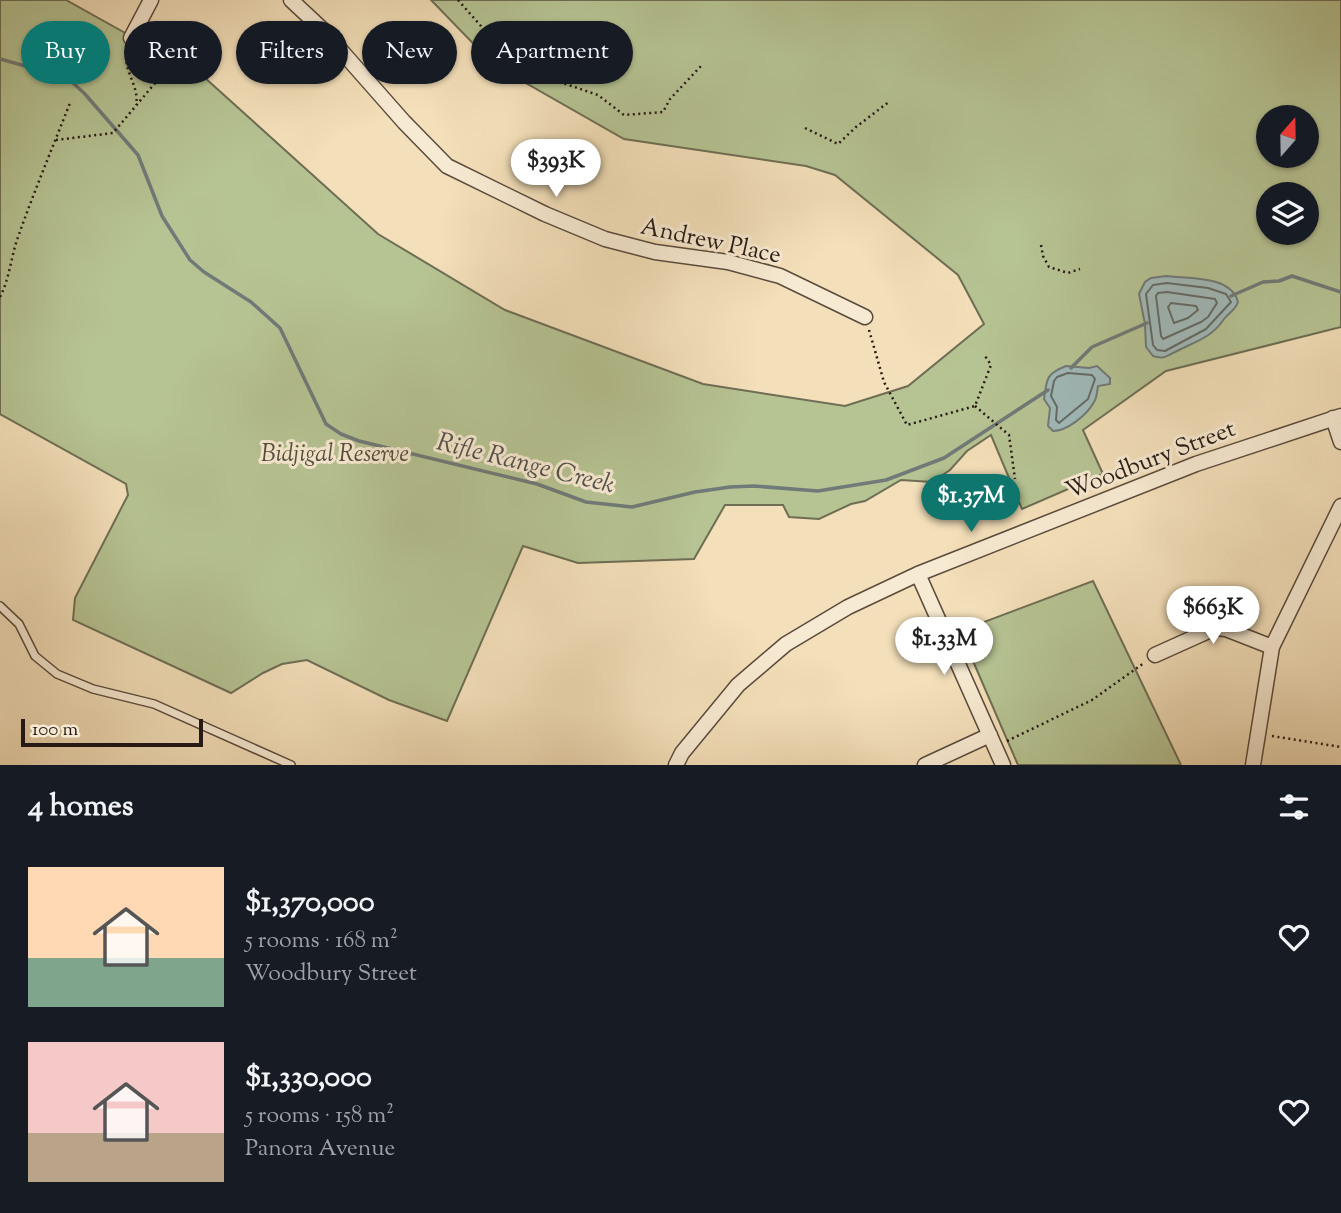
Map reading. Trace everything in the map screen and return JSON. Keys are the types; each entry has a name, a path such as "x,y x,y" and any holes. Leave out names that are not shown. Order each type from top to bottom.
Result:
{"street":[{"path":"140,21 151,0"},
{"name":"Andrew Place","path":"291,0 322,29 404,122 447,166 545,214 605,239 655,253 728,262 780,276 865,317"},
{"path":"1337,417 1341,442"},
{"name":"Woodbury Street","path":"676,765 738,685 786,644 848,607 918,574 1196,464 1337,417"},
{"path":"1253,765 1272,648 1341,506"},
{"path":"918,574 1003,765"},
{"path":"1155,655 1207,629 1215,628 1226,629 1272,648"},
{"path":"933,763 992,741"}],"lane":[{"path":"0,606 19,624 35,656 57,674 93,689 154,704 291,765"}],"path":[{"path":"458,0 488,34 524,64 545,77 598,95 624,115 663,112 670,99 701,66"},
{"path":"134,84 136,105"},
{"path":"56,140 113,134 154,84"},
{"path":"805,128 838,144 890,101"},
{"path":"0,297 6,285 9,262 70,103"},
{"path":"1041,245 1049,267 1068,273 1080,269"},
{"path":"865,317 884,382 907,425 975,406"},
{"path":"975,406 991,365 985,356"},
{"path":"975,406 1009,435 1015,480"},
{"path":"992,741 1092,700 1155,655"},
{"path":"1258,733 1341,747"}],"green space":[{"name":"Bidjigal Reserve","path":"0,0 66,0 104,21 21,21 21,84 110,84 110,25 124,32 124,84 212,84 378,234 505,310 703,384 845,406 908,386 984,324 958,275 835,175 806,166 624,139 527,84 633,84 633,21 471,21 471,41 457,27 457,21 451,21 431,0 1341,0 1341,327 1166,371 1083,430 1103,474 1022,509 991,435 967,451 950,470 932,482 901,480 865,501 851,504 819,519 789,517 783,505 725,505 694,559 578,563 523,546 447,721 389,700 307,660 282,664 231,693 73,620 75,598 128,495 126,484 0,414"},
{"path":"1093,581 1181,765 1018,765 960,631"}],"water":[{"path":"1151,278 1197,278 1218,283 1234,293 1238,302 1209,334 1161,357 1153,356 1146,347 1139,294 1145,282"},
{"path":"1066,366 1097,366 1110,378 1110,384 1098,386 1095,400 1082,417 1053,431 1048,426 1050,408 1044,399 1046,386 1051,374"}],"waterway":[{"name":"Rifle Range Creek","path":"0,59 61,76 84,93 138,155 162,216 190,260 251,302 280,328 326,424 359,441 537,484 586,502 632,507 730,487 818,491 886,480 944,458 1048,390"},
{"name":"Rifle Range Creek","path":"1231,296 1263,282 1279,281 1292,276 1341,292"},
{"name":"Rifle Range Creek","path":"1071,368 1092,347 1147,323"}]}
